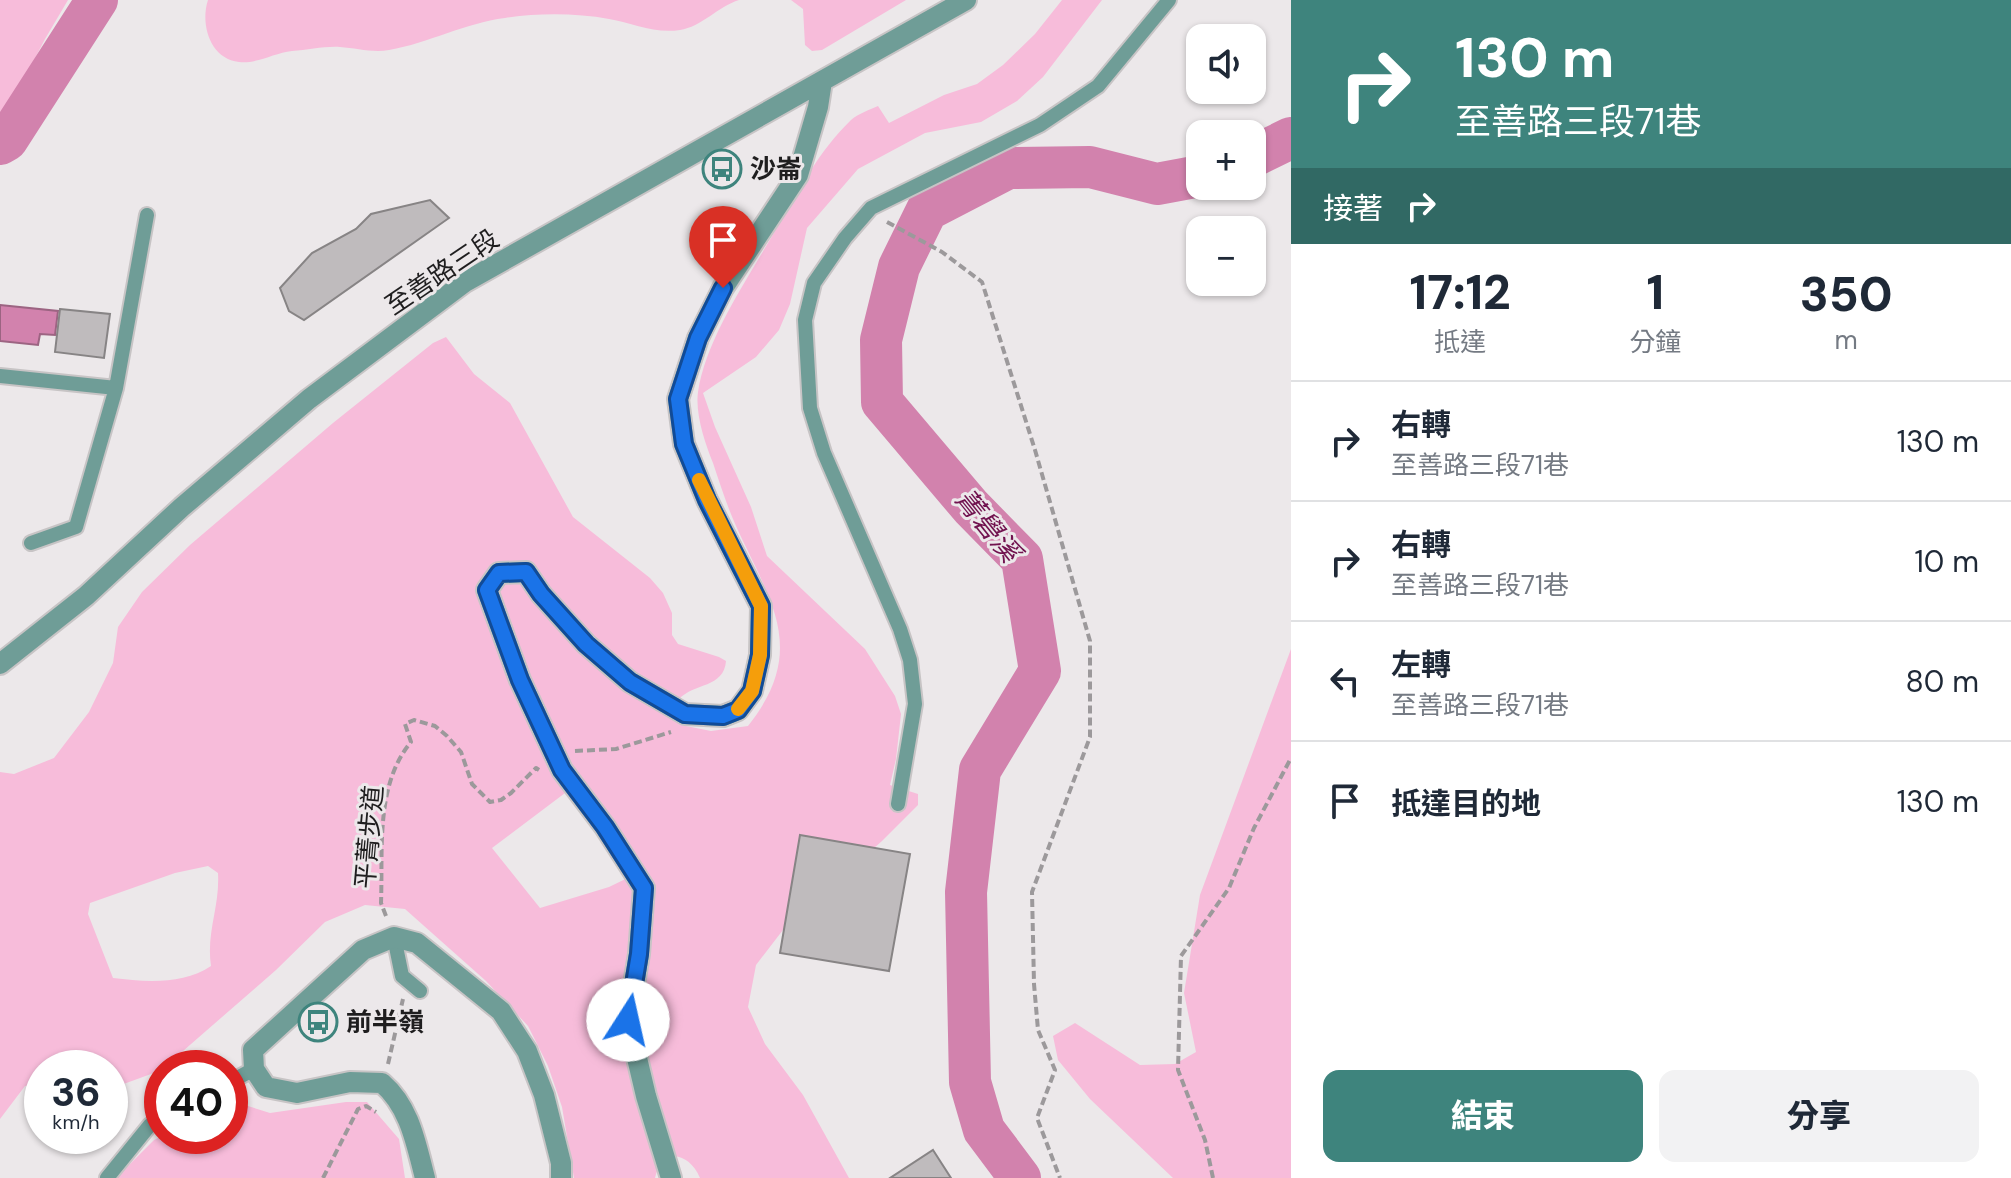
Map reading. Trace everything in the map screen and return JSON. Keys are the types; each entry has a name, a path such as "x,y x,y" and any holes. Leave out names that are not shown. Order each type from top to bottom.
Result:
{"street":[{"name":"至善路三段","path":"0,664 86,596 182,507 309,399 465,282 966,0"},
{"path":"671,1178 646,1096 628,1020 639,954 644,888 550,748 520,680 487,590 499,573 526,572 541,594 586,644 630,682 685,714 723,716 738,710 752,691 760,655 761,606 707,500 684,444 678,399 698,338 723,288 798,175 818,107 822,81"},
{"path":"425,1178 411,1125 402,1107 382,1083 350,1082 297,1093 266,1087 254,1069 253,1050 363,950 394,937 417,943 501,1011 527,1051 544,1095 561,1163 561,1178"}],"lane":[{"path":"898,804 915,704 910,660 900,629 824,453 810,408 805,320 814,283 845,238 871,208 1040,125 1098,86 1169,0"},
{"path":"31,543 76,527 116,388 147,215"},
{"path":"0,376 116,388"},
{"path":"394,937 402,976 420,991"},
{"path":"248,1072 254,1069"},
{"path":"107,1178 144,1132"}],"path":[{"path":"894,228 942,252 982,282 1090,641 1090,737 1032,892 1038,1030 1055,1070 1037,1118 1060,1178"},
{"name":"平菁步道","path":"394,937 381,903 384,807 392,772 399,756 411,742 405,724 414,720 435,726 447,736 461,752 472,784 490,802 501,800 511,793 536,768 544,771"},
{"path":"550,748 585,753 616,749 676,731"},
{"path":"1213,1178 1205,1140 1178,1070 1181,956 1229,888 1254,828 1291,758"},
{"path":"382,1083 395,1044 403,999"},
{"path":"323,1178 358,1109 366,1106 377,1112"}],"shaded area":[{"path":"0,0 68,0 6,114 0,119"},
{"path":"208,0 739,0 680,30 652,29 583,16 531,15 461,28 389,50 322,48 239,62 221,54 210,39 205,19"},
{"path":"791,0 906,0 822,50 812,51 805,45 803,9"},
{"path":"1062,0 1102,0 1043,77 1017,101 981,122 925,133 858,169 807,228 790,304 779,330 756,357 703,393 751,507 767,556 865,649 895,696 901,714 890,785 918,794 918,805 882,841 786,926 756,965 748,1007 765,1044 803,1095 849,1178 700,1178 689,1163 676,1157 663,1161 655,1178 574,1178 562,1107 548,1066 528,1026 486,981 405,909 365,905 325,922 276,970 184,1050 144,1050 144,1077 128,1082 128,1050 24,1050 24,1087 0,1119 0,772 14,774 54,758 89,712 113,663 118,627 142,592 190,545 333,423 433,343 446,337 474,374 510,403 573,517 650,578 663,593 672,613 672,635 678,644 726,661 724,670 714,681 679,699 681,725 711,731 748,726 777,673 780,649 778,625 761,578 730,511 701,428 698,392 710,350 730,308 801,186 819,158 851,120 878,106 889,123 944,95 977,84 1003,65 1035,34","holes":["577,784 615,826 644,870 609,887 540,908 492,848","208,866 218,873 210,942 211,966 176,979 113,978 88,914 90,903 175,873"]},
{"path":"0,305 58,311 55,335 40,334 38,345 0,341"},
{"path":"1291,649 1291,1178 1173,1178 1090,1099 1058,1060 1053,1036 1075,1023 1140,1065 1175,1064 1196,1052 1184,993 1200,895"},
{"path":"367,1102 399,1139 405,1178 116,1178 144,1150 144,1154 248,1154 248,1106 270,1113"}],"building":[{"path":"430,200 449,218 304,320 289,311 280,288 312,253 356,229 371,214"},
{"path":"60,309 110,314 104,358 55,352"},
{"path":"800,835 910,854 889,971 780,953"},
{"path":"933,1150 951,1178 890,1178"}],"waterway":[{"path":"0,144 7,140 97,0"},
{"name":"菁礐溪","path":"1266,150 1291,138"},
{"name":"菁礐溪","path":"1020,1178 984,1130 970,1082 966,892 980,770 1040,671 1022,559 971,507 882,402 881,340 899,267 927,210 1008,168 1090,167 1157,184 1186,179"}],"slow traffic":[{"path":"699,480 761,606 760,655 752,691 738,709"}],"place":[{"name":"沙崙","path":"722,169"},
{"name":"前半嶺","path":"318,1022"}],"route":[{"path":"628,1020 639,954 644,888 550,748 520,680 487,590 499,573 526,572 541,594 586,644 630,682 685,714 723,716 738,710 752,691 760,655 761,606 707,500 684,444 678,399 698,338 723,288"}]}
